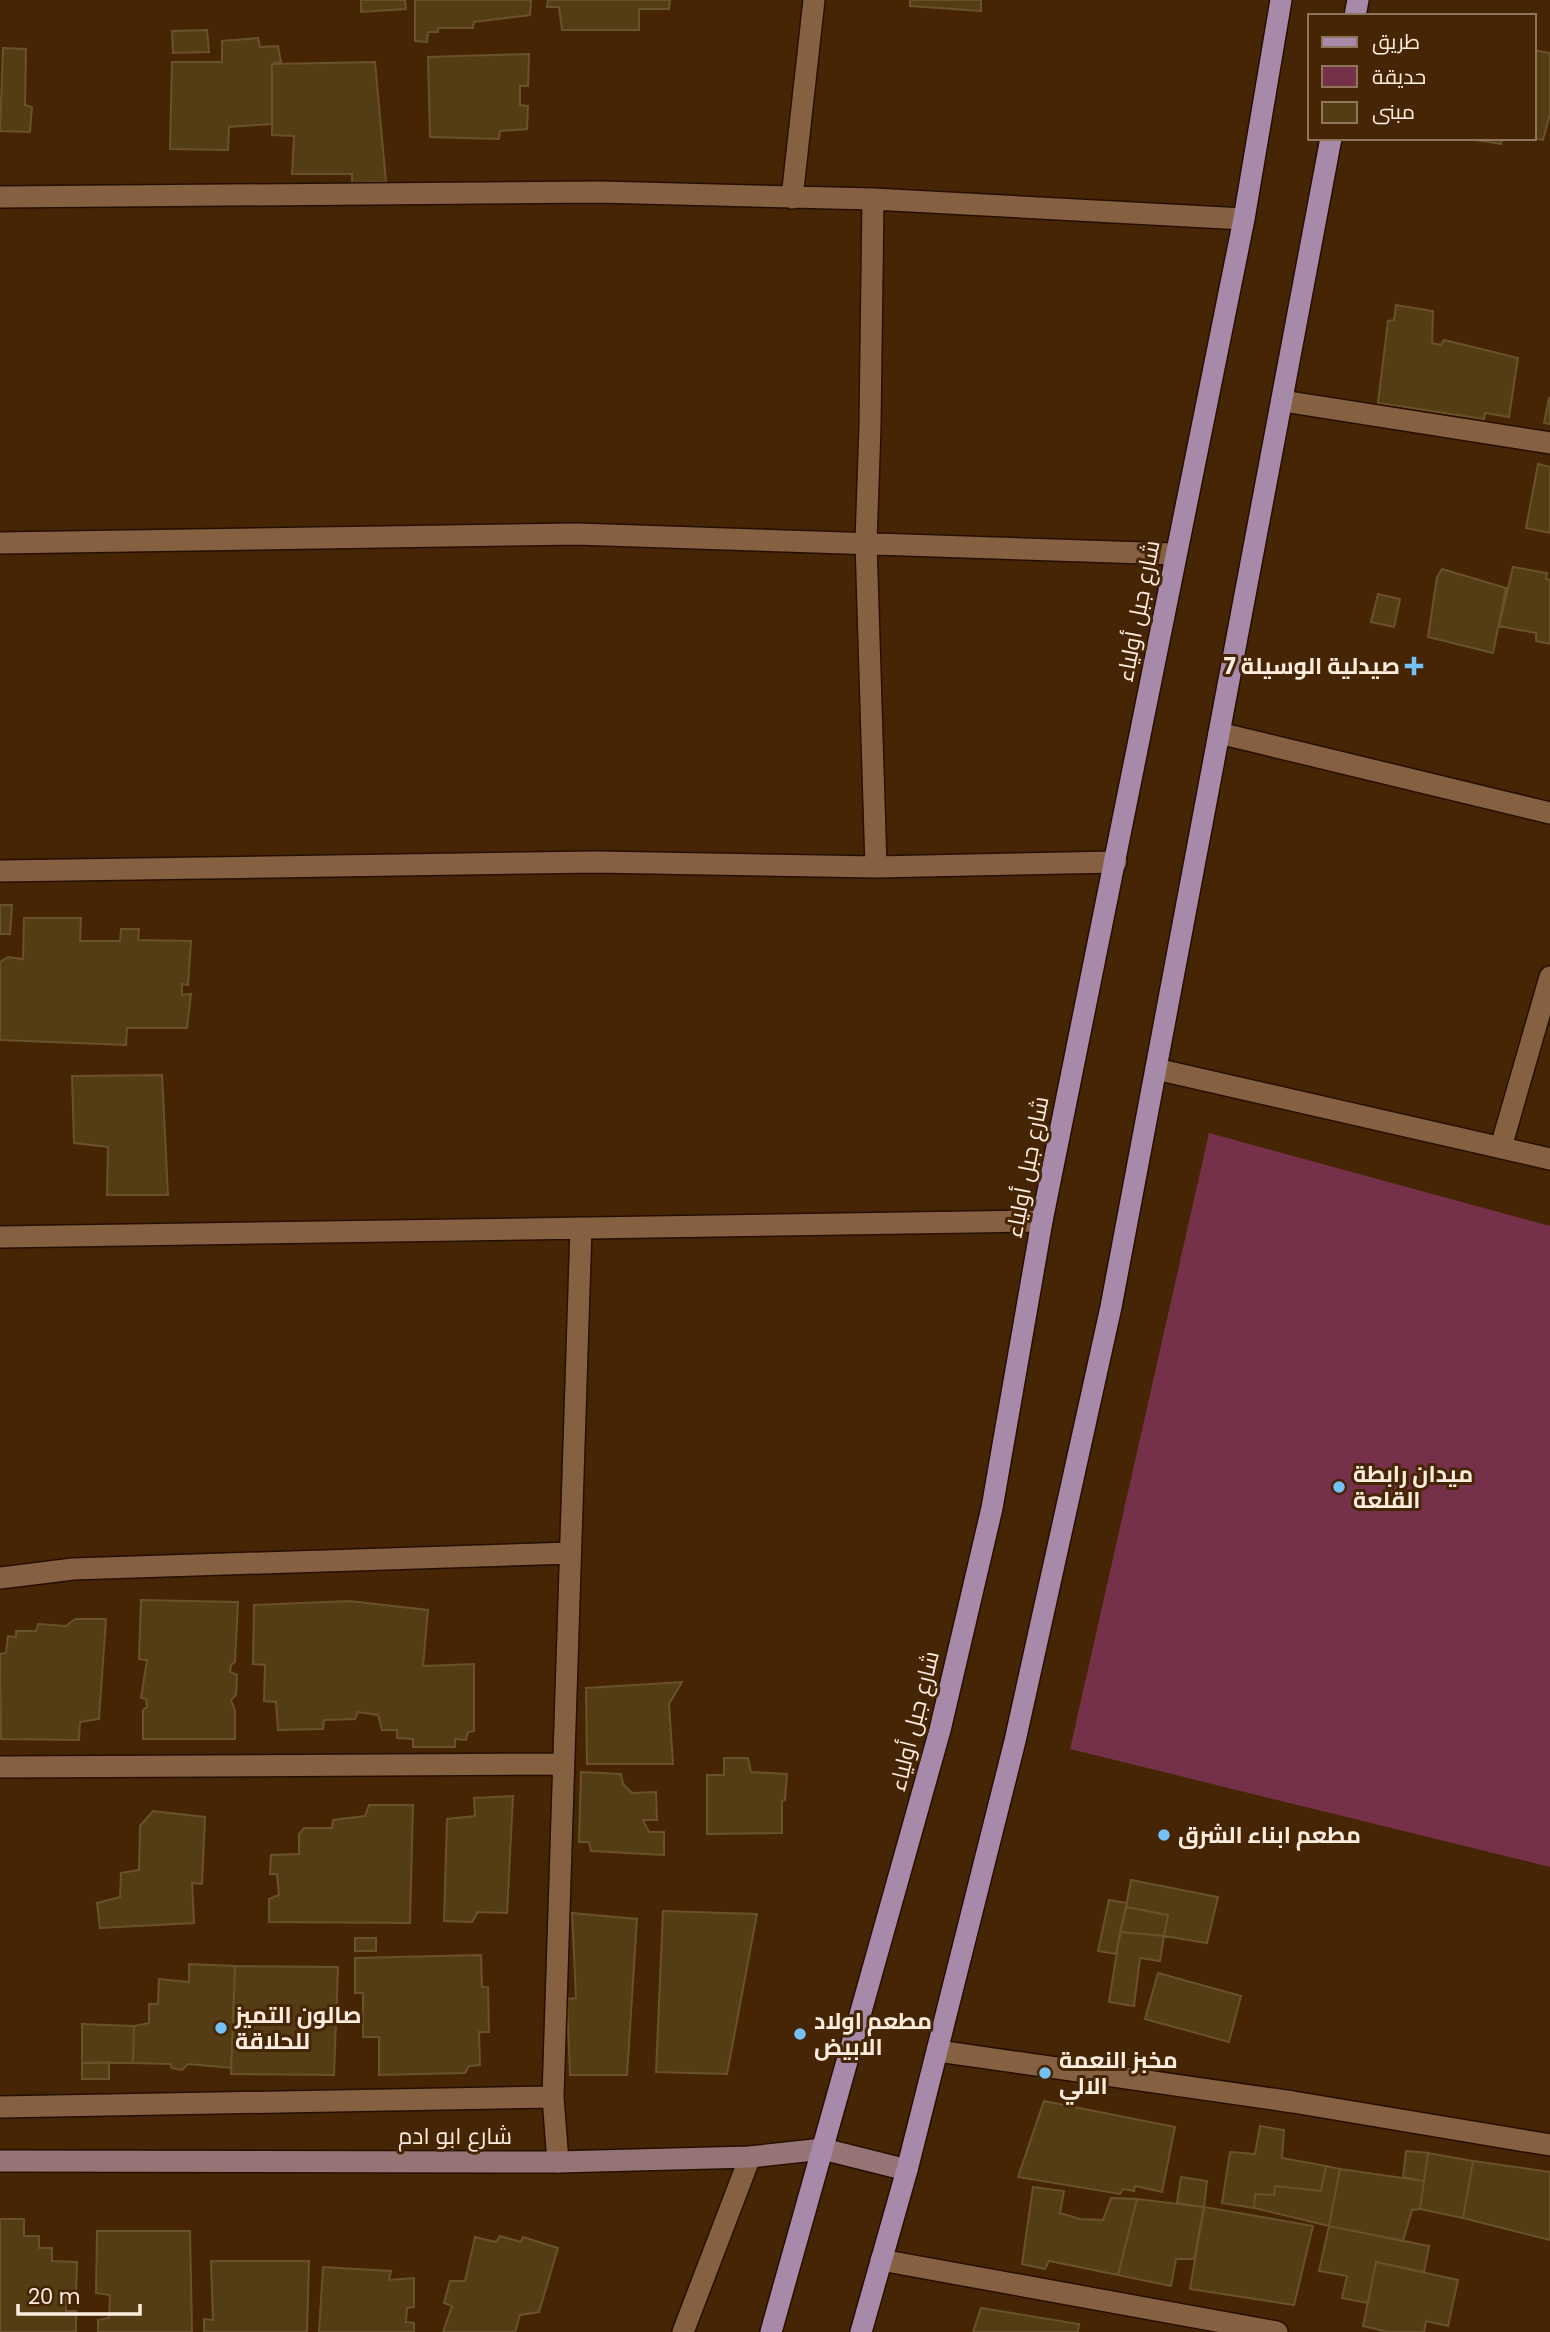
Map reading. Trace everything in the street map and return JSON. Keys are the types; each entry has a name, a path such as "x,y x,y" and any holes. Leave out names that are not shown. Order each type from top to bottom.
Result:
{"main road":[{"name":"شارع جبل أولياء","path":"771,2332 940,1730 992,1508 1042,1222 1244,219 1281,0"},
{"path":"861,2332 907,2170 1015,1741 1111,1307 1331,140"}],"street":[{"path":"792,198 814,0"},
{"path":"0,197 600,192 873,199 1244,219"},
{"path":"873,199 866,542 876,867"},
{"path":"1283,401 1550,443"},
{"path":"0,543 577,534 1175,554"},
{"path":"1219,733 1550,813"},
{"path":"0,871 596,862 876,867 1116,862"},
{"path":"1501,1147 1550,977"},
{"path":"1156,1069 1550,1159"},
{"path":"0,1237 1042,1222"},
{"path":"558,2162 553,2097 581,1228"},
{"path":"0,1578 73,1569 570,1553"},
{"path":"0,1767 562,1764"},
{"path":"938,2051 1293,2102 1550,2145"},
{"path":"0,2107 553,2097"},
{"name":"شارع ابو ادم","path":"0,2161 558,2162 750,2157 823,2149 907,2170"},
{"path":"683,2332 750,2157"},
{"path":"881,2260 1277,2332"}],"green space":[{"name":"ميدان رابطة القلعة","path":"1209,1133 1550,1226 1550,1867 1070,1749"}],"building":[{"path":"361,0 405,0 406,9 361,12"},
{"path":"415,0 531,0 530,15 474,22 473,28 438,28 438,32 428,32 427,42 415,41"},
{"path":"548,0 670,0 669,9 639,9 639,30 562,30 559,7 547,7"},
{"path":"910,0 981,0 981,11 910,6"},
{"path":"207,30 209,52 173,53 172,31"},
{"path":"258,38 260,47 278,46 281,62 272,64 272,124 229,127 228,150 170,149 172,62 222,62 222,41"},
{"path":"3,48 26,49 25,105 32,107 30,132 0,131"},
{"path":"1536,50 1550,53 1550,114 1543,140 1536,138"},
{"path":"529,54 528,86 520,86 520,105 528,106 527,129 500,131 499,139 430,137 428,57"},
{"path":"375,62 386,182 352,183 352,174 292,174 294,136 272,135 272,64"},
{"path":"1475,140 1502,140 1501,144"},
{"path":"1396,305 1433,311 1432,343 1441,345 1444,340 1518,358 1509,417 1485,413 1484,419 1378,403 1388,321 1394,320"},
{"path":"1550,398 1550,424 1544,423"},
{"path":"1538,464 1550,467 1550,533 1526,528"},
{"path":"1513,567 1547,573 1546,579 1550,580 1550,644 1536,641 1536,633 1499,626"},
{"path":"1442,569 1506,588 1493,653 1428,637 1437,577"},
{"path":"1378,594 1400,599 1394,627 1371,622"},
{"path":"0,905 12,905 10,934 0,934"},
{"path":"24,918 81,918 80,941 120,941 121,929 139,929 138,940 191,941 188,985 182,984 182,995 191,994 187,1028 127,1028 126,1045 0,1040 0,962 8,957 23,959"},
{"path":"162,1075 168,1195 107,1195 108,1147 74,1143 72,1076"},
{"path":"141,1600 238,1602 235,1662 231,1665 230,1672 237,1675 236,1695 231,1700 235,1711 235,1739 143,1739 143,1710 147,1707 146,1699 141,1698 147,1660 139,1659"},
{"path":"349,1601 428,1610 423,1666 474,1664 474,1731 468,1732 466,1740 455,1739 455,1747 413,1747 413,1739 397,1738 397,1730 382,1730 378,1715 358,1712 355,1719 324,1720 323,1729 278,1730 276,1702 264,1701 265,1665 253,1664 254,1605"},
{"path":"75,1619 106,1619 99,1719 80,1722 79,1740 1,1739 0,1654 6,1653 8,1636 16,1637 16,1631 36,1631 38,1624 66,1626"},
{"path":"682,1682 669,1704 673,1764 587,1764 586,1688"},
{"path":"724,1758 748,1758 751,1772 787,1774 785,1800 782,1801 782,1833 707,1834 707,1775 724,1775"},
{"path":"581,1772 621,1774 623,1784 632,1793 656,1792 657,1820 643,1820 649,1832 664,1832 664,1855 591,1851 589,1842 579,1842"},
{"path":"513,1796 507,1913 478,1912 472,1922 444,1921 447,1819 475,1816 474,1798"},
{"path":"369,1805 413,1805 410,1923 269,1922 269,1899 279,1895 277,1874 270,1874 271,1855 299,1854 299,1834 304,1828 332,1828 333,1820 365,1816"},
{"path":"153,1811 205,1817 202,1884 192,1883 194,1923 100,1928 97,1903 120,1897 121,1873 139,1870 140,1826"},
{"path":"1131,1880 1218,1897 1207,1943 1164,1936 1168,1915 1126,1907"},
{"path":"1109,1900 1127,1903 1116,1954 1098,1951"},
{"path":"1126,1907 1168,1915 1164,1936 1120,1932"},
{"path":"663,1911 757,1914 727,2074 656,2072"},
{"path":"572,1913 637,1919 627,2075 570,2075 567,1999 576,1998"},
{"path":"1120,1932 1164,1936 1160,1961 1140,1958 1134,2006 1109,2002"},
{"path":"355,1938 376,1938 376,1951 355,1951"},
{"path":"481,1955 482,1987 488,1987 489,2032 479,2032 480,2065 469,2066 465,2073 379,2075 379,2037 363,2037 363,1993 355,1993 355,1958"},
{"path":"189,1964 235,1966 231,2068 188,2064 182,2070 172,2068 170,2064 133,2063 134,2026 149,2023 149,2004 158,2004 159,1979 189,1982"},
{"path":"235,1966 338,1967 334,2075 231,2074"},
{"path":"1158,1973 1241,1996 1229,2042 1145,2019"},
{"path":"82,2024 134,2026 133,2063 82,2063"},
{"path":"109,2062 109,2079 82,2079 82,2063"},
{"path":"1044,2101 1175,2127 1162,2192 1135,2186 1134,2191 1123,2189 1120,2194 1018,2177"},
{"path":"1260,2126 1284,2130 1282,2158 1326,2166 1321,2191 1275,2186 1274,2195 1255,2194 1254,2208 1222,2203 1230,2152 1255,2154"},
{"path":"1406,2151 1428,2153 1424,2181 1403,2177"},
{"path":"1428,2153 1473,2161 1463,2218 1420,2209"},
{"path":"1473,2161 1550,2172 1550,2240 1463,2218"},
{"path":"1326,2166 1340,2169 1329,2226 1254,2208 1255,2194 1274,2195 1275,2186 1321,2191"},
{"path":"1340,2169 1424,2181 1420,2209 1412,2210 1403,2241 1329,2226"},
{"path":"1181,2177 1207,2181 1204,2207 1177,2203"},
{"path":"1033,2187 1064,2191 1060,2213 1080,2219 1103,2220 1111,2198 1137,2199 1118,2275 1049,2261 1045,2269 1022,2264"},
{"path":"1137,2199 1204,2207 1194,2259 1176,2259 1171,2286 1118,2275"},
{"path":"1204,2207 1313,2226 1294,2305 1190,2289"},
{"path":"0,2219 24,2219 24,2236 39,2236 39,2248 52,2248 52,2261 77,2262 76,2295 66,2295 66,2311 76,2311 76,2332 0,2332"},
{"path":"1329,2226 1429,2246 1424,2272 1376,2262 1368,2303 1342,2298 1347,2276 1319,2271"},
{"path":"97,2231 190,2231 192,2332 98,2332 98,2320 109,2318 110,2295 96,2293"},
{"path":"500,2236 521,2242 523,2237 558,2248 539,2312 520,2315 515,2332 443,2332 452,2306 444,2303 450,2281 465,2281 475,2237 496,2242"},
{"path":"211,2261 309,2261 307,2332 204,2332 204,2319 213,2320"},
{"path":"1376,2262 1458,2280 1448,2326 1426,2321 1424,2332 1388,2332 1363,2326"},
{"path":"323,2267 391,2271 389,2280 414,2278 414,2307 407,2308 406,2322 414,2323 414,2332 319,2332"},
{"path":"981,2308 1079,2324 1078,2332 973,2332"}],"place":[{"name":"صيدلية الوسيلة 7","path":"1414,666"},
{"name":"ميدان رابطة القلعة","path":"1339,1487"},
{"name":"مطعم ابناء الشرق","path":"1164,1835"},
{"name":"صالون التميز للحلاقة","path":"221,2028"},
{"name":"مطعم اولاد الابيض","path":"800,2034"},
{"name":"مخبز النعمة الالي","path":"1045,2073"}]}
